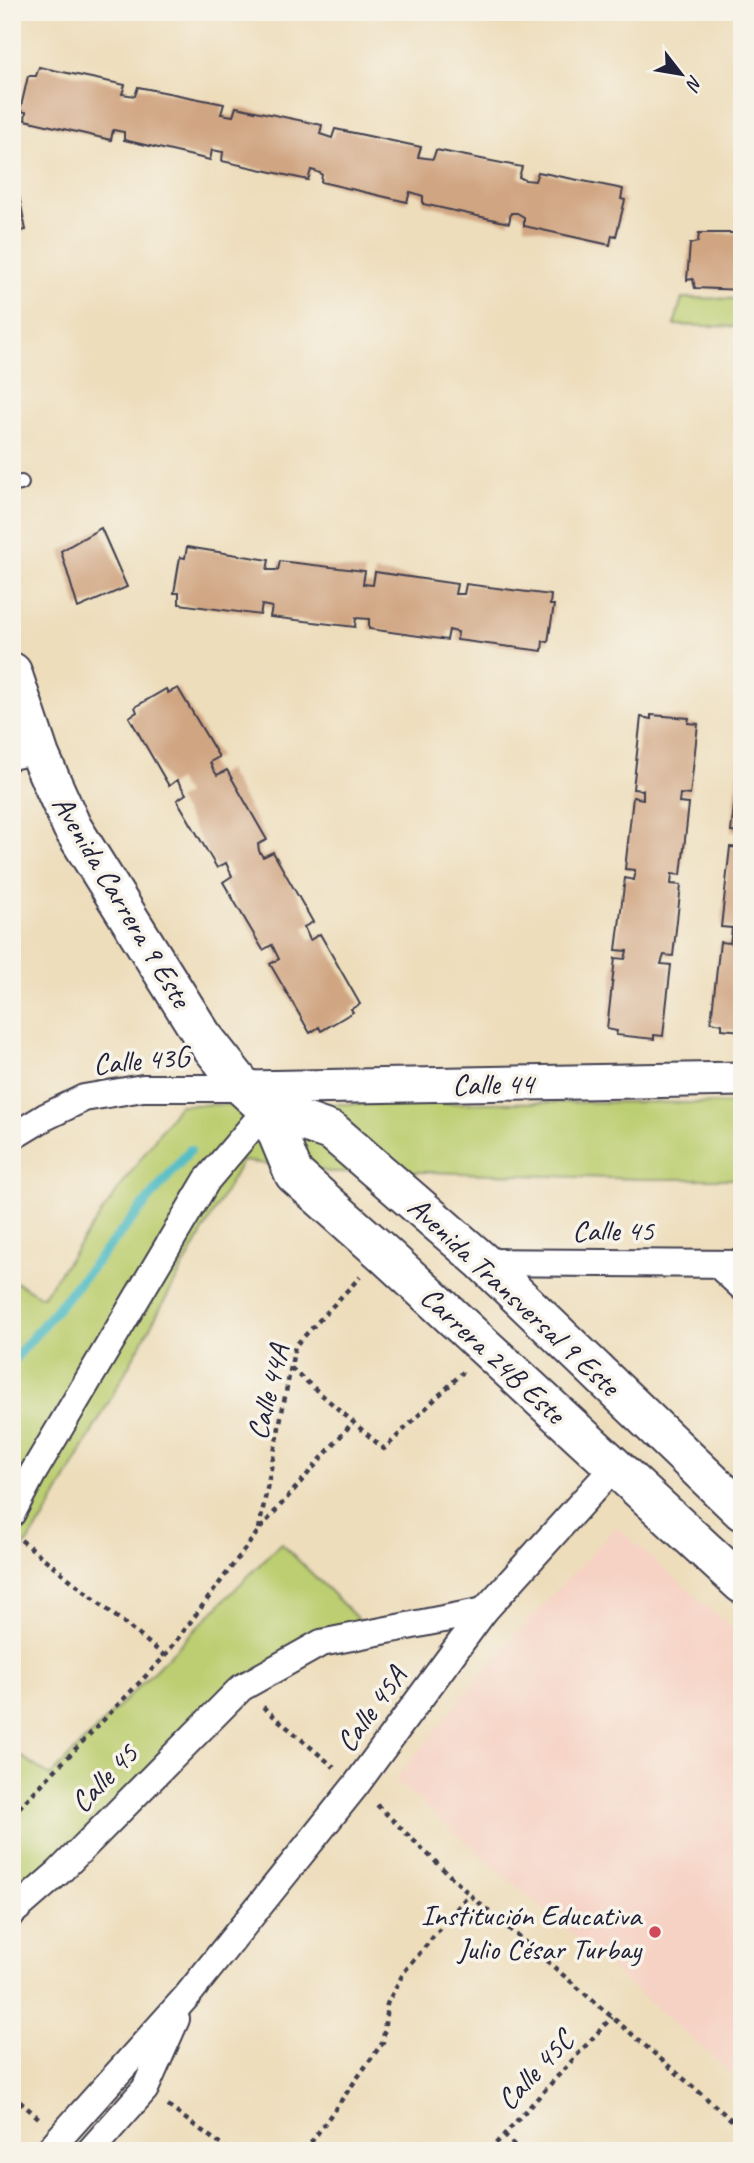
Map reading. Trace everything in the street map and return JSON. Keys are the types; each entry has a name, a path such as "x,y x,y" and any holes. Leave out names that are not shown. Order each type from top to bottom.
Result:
{"main road":[{"name":"Avenida Carrera 9 Este","path":"12,672 26,759 72,827 202,1035 256,1098"},
{"name":"Carrera 24B Este","path":"256,1098 294,1174 742,1584"},
{"name":"Avenida Transversal 9 Este","path":"256,1098 333,1132 483,1262 742,1511"}],"street":[{"name":"Calle 44","path":"256,1098 742,1079"},
{"name":"Calle 43G","path":"12,1137 45,1116 84,1098 143,1088 256,1098"},
{"path":"12,1513 22,1469 207,1180 256,1098"},
{"name":"Calle 45","path":"483,1262 729,1264"},
{"path":"729,1264 742,1287"},
{"name":"Calle 45A","path":"54,2144 187,1996 356,1785 484,1611 614,1467"},
{"name":"Calle 45","path":"12,1913 59,1872 241,1688 321,1643 484,1611"},
{"name":"Calle 45A","path":"90,2151 145,2088 187,1996"},
{"path":"120,2069 145,2088"}],"path":[{"name":"Calle 44A","path":"259,1530 295,1346 383,1253"},
{"path":"291,1368 384,1449 486,1349"},
{"path":"12,1815 164,1656 259,1530 353,1422"},
{"path":"12,1533 164,1656"},
{"path":"241,1688 356,1785 469,1894 742,2129"},
{"path":"304,2151 383,2042 387,2004 404,1972 469,1894"},
{"name":"Calle 45C","path":"489,2151 612,2017"},
{"path":"145,2088 230,2151"},
{"path":"12,2095 54,2144"},
{"path":"504,2135 520,2151"}],"shaded area":[{"name":"Institución Educativa Julio César Turbay","path":"616,1527 742,1637 742,2083 395,1780 496,1656"}],"green space":[{"path":"682,298 742,299 742,327 674,325"},
{"path":"634,1102 742,1104 742,1179 331,1172 242,1161 44,1519 12,1564 12,1280 42,1297 179,1105"},
{"path":"281,1543 362,1623 314,1635 12,1901 12,1750 50,1776"}],"building":[{"path":"39,67 125,85 122,94 135,96 138,87 224,104 221,114 233,116 236,107 322,125 320,134 332,138 335,129 421,147 418,157 433,159 436,150 522,167 519,177 525,180 535,181 538,172 623,189 621,199 625,200 616,236 612,235 610,245 524,226 524,217 517,213 511,213 509,223 423,204 423,196 410,192 407,202 321,182 322,174 311,170 308,180 222,161 223,152 212,150 210,160 124,140 124,132 113,130 111,140 25,120 26,112 20,111 28,76 36,76"},
{"path":"12,162 26,230 16,232 17,236 12,236"},
{"path":"699,233 742,233 742,290 695,288 693,279 687,280 690,244 698,242"},
{"path":"101,528 127,587 78,608 61,551"},
{"path":"187,547 269,560 267,570 278,570 280,561 365,571 363,584 373,585 375,572 457,584 455,594 464,594 466,584 551,595 550,605 554,605 548,642 543,641 542,651 457,640 458,632 449,630 447,640 369,629 369,619 356,618 355,627 270,617 272,607 262,605 260,615 179,604 179,593 174,593 180,557 185,558"},
{"path":"178,688 219,757 210,762 213,769 217,775 227,770 267,840 258,844 259,851 263,857 273,852 313,922 304,927 310,940 320,934 360,1004 351,1009 353,1012 321,1031 319,1027 310,1033 270,964 279,959 272,945 263,950 223,882 232,876 226,863 217,868 177,800 186,794 177,780 169,786 129,717 137,712 135,707 166,689 168,693"},
{"path":"651,715 689,718 688,723 698,724 690,795 680,794 679,803 689,804 681,875 672,874 671,884 681,885 673,956 664,955 661,964 671,965 663,1036 654,1035 654,1039 616,1035 617,1031 607,1029 615,958 625,959 627,951 616,950 625,878 634,880 635,875 635,870 625,869 633,797 643,799 643,790 633,789 641,717 651,719"},
{"path":"742,753 742,833 731,832"},
{"path":"730,847 742,848 742,1031 722,1029 722,1024 711,1022 720,942 730,943 732,928 721,927"}],"waterway":[{"path":"12,1362 190,1150"}],"place":[{"name":"Institución Educativa Julio César Turbay","path":"655,1932"}]}
